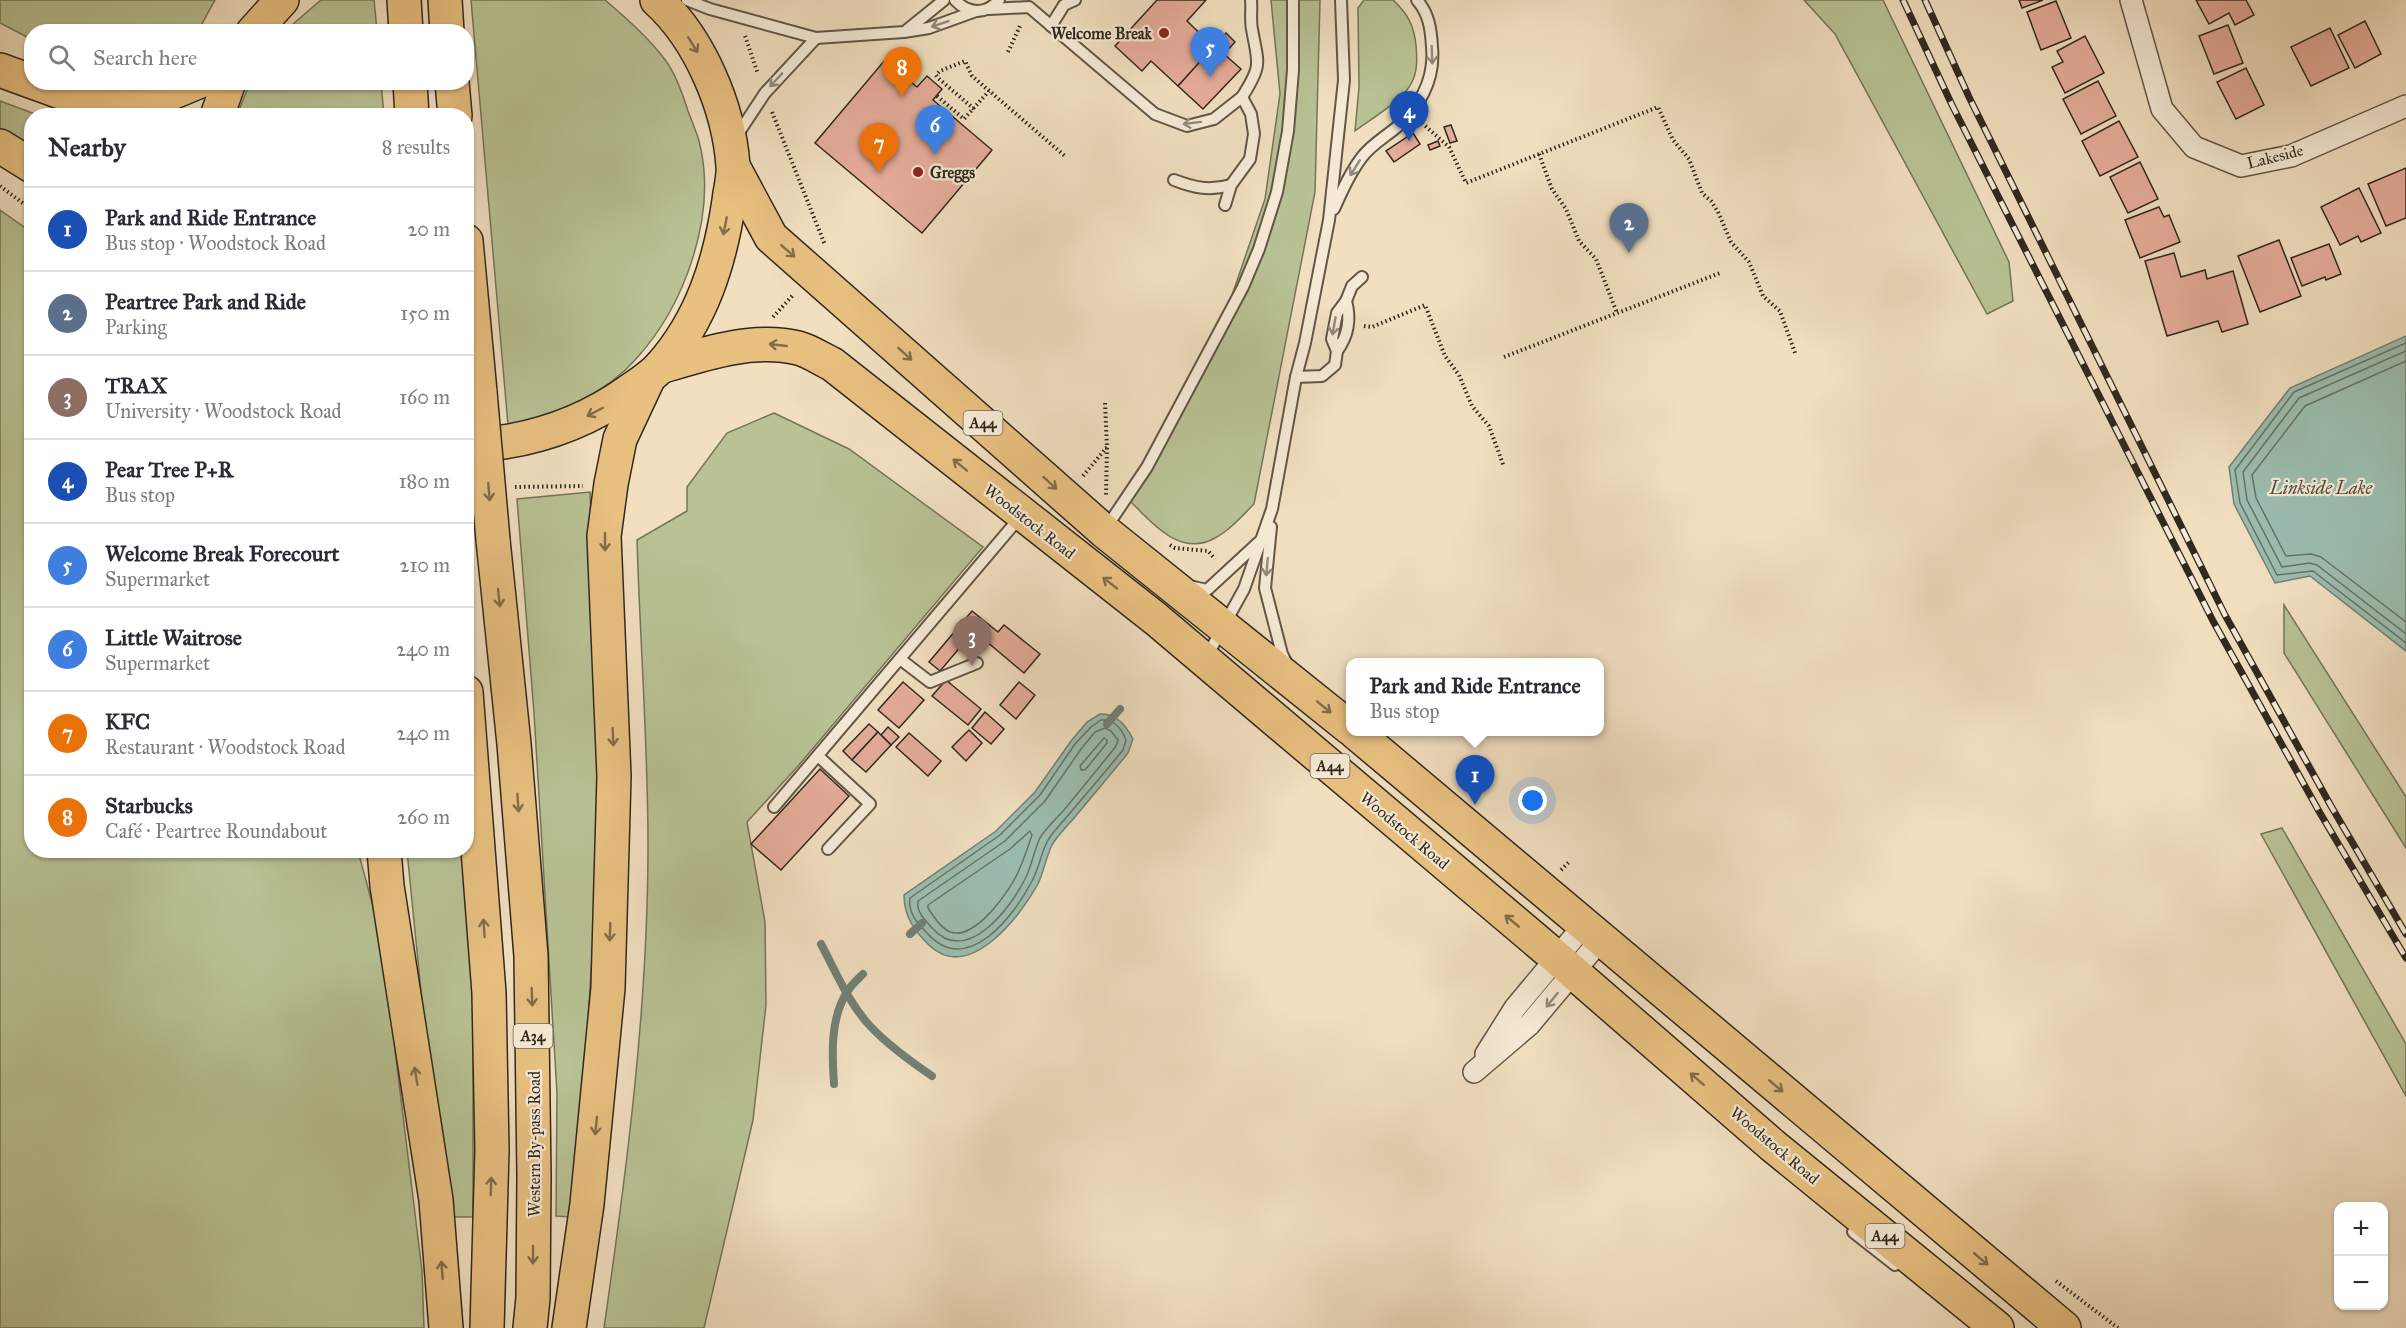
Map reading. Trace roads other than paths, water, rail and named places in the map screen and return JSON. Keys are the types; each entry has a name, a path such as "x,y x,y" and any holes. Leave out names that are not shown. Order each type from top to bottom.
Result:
{"highway":[{"path":"256,20 282,0"},
{"path":"445,0 446,24"},
{"path":"569,1328 590,1182 608,988 614,776 604,536 611,484 620,439 655,372 689,327 715,272 726,221 732,157 714,89 697,50 675,16 657,0"},
{"path":"0,70 24,79"},
{"path":"55,90 88,102 145,104 179,90"},
{"path":"220,108 226,90"},
{"path":"410,90 412,108"},
{"path":"453,90 454,108"},
{"path":"0,146 24,161"},
{"name":"A44","path":"732,157 771,237 1104,531 1346,725"},
{"name":"Western By-pass Road","path":"474,327 514,744 531,956 533,1298 530,1328"},
{"name":"Woodstock Road","path":"655,372 726,349 771,344 800,348 832,364 1156,619 1198,663 1456,873 1773,1145 1997,1328"},
{"path":"474,445 509,442 563,428 614,402 655,372"},
{"name":"A44","path":"1360,736 2064,1328"},
{"name":"A34","path":"474,779 489,1015 492,1150 487,1328"},
{"path":"379,858 387,886"},
{"path":"385,858 387,886 436,1200 446,1328"}],"street":[{"name":"Lakeside","path":"2131,0 2162,109 2194,147 2241,166 2291,156 2406,106"},
{"path":"1565,966 1515,1008 1474,1072 1529,1025 1565,966 1594,931"}],"lane":[{"path":"687,0 816,38 904,32 929,28 975,11 1029,7 1155,114 1187,126 1214,119 1242,97 1252,82 1259,61 1251,27 1251,0"},
{"path":"904,32 944,0"},
{"path":"955,0 961,6 975,11"},
{"path":"989,9 999,0"},
{"path":"1051,26 1064,5 1075,0"},
{"path":"1104,531 1147,467 1243,287 1259,249 1277,192 1288,131 1293,70 1293,0"},
{"path":"1329,220 1345,183 1363,156 1411,113 1427,87 1432,73 1433,59 1429,21 1417,0"},
{"path":"1298,685 1282,654 1266,588 1272,509 1296,377 1305,343 1329,220 1344,80 1342,1"},
{"path":"1243,13 1251,27"},
{"path":"732,157 765,93 816,38"},
{"path":"1225,205 1232,185 1250,159 1254,134 1251,114 1242,97"},
{"path":"1174,180 1199,189 1216,189 1232,185"},
{"path":"1337,351 1332,339 1337,313 1346,301 1352,286 1362,277"},
{"path":"1296,377 1322,376 1335,365 1337,351 1344,341 1350,314 1346,301"},
{"path":"1198,663 1225,627 1244,589 1272,509"},
{"path":"774,807 1022,515"},
{"path":"1165,580 1207,590 1262,540"},
{"path":"900,659 930,682 976,663"},
{"path":"1250,714 1407,846 1456,873"},
{"path":"1383,754 1421,773"},
{"path":"818,756 870,804 828,849"},
{"path":"1640,956 1732,1048"},
{"path":"1773,1145 1817,1197"},
{"path":"1848,1227 1907,1274"},
{"path":"1963,1315 1980,1328"}],"water":[{"name":"Linkside Lake","path":"2406,336 2406,651 2310,576 2275,583 2234,504 2229,467 2290,388"},
{"path":"1100,714 1116,718 1127,729 1133,739 1128,753 1054,841 1038,884 1020,912 993,941 977,951 961,956 945,955 930,946 911,924 904,895 996,831 1035,792 1087,722"}],"waterway":[{"path":"1107,724 1120,709"},
{"path":"910,934 922,923"},
{"path":"821,944 843,987 863,1018 892,1047 932,1076"},
{"path":"834,1084 835,1025 841,1002 863,974"}],"railway":[{"path":"1903,0 1952,105 2213,621 2320,813 2406,958"},
{"path":"1925,0 1969,97 2225,615 2331,806 2406,934"}],"place":[{"name":"Welcome Break","path":"1164,33"},
{"name":"Welcome Break Forecourt","path":"1210,77"},
{"name":"Starbucks","path":"902,97"},
{"name":"Pear Tree P+R","path":"1409,141"},
{"name":"Little Waitrose","path":"935,155"},
{"name":"Greggs","path":"918,172"},
{"name":"KFC","path":"879,173"},
{"name":"Peartree Park and Ride","path":"1629,253"},
{"name":"TRAX","path":"972,666"},
{"name":"Park and Ride Entrance","path":"1475,805"}]}
